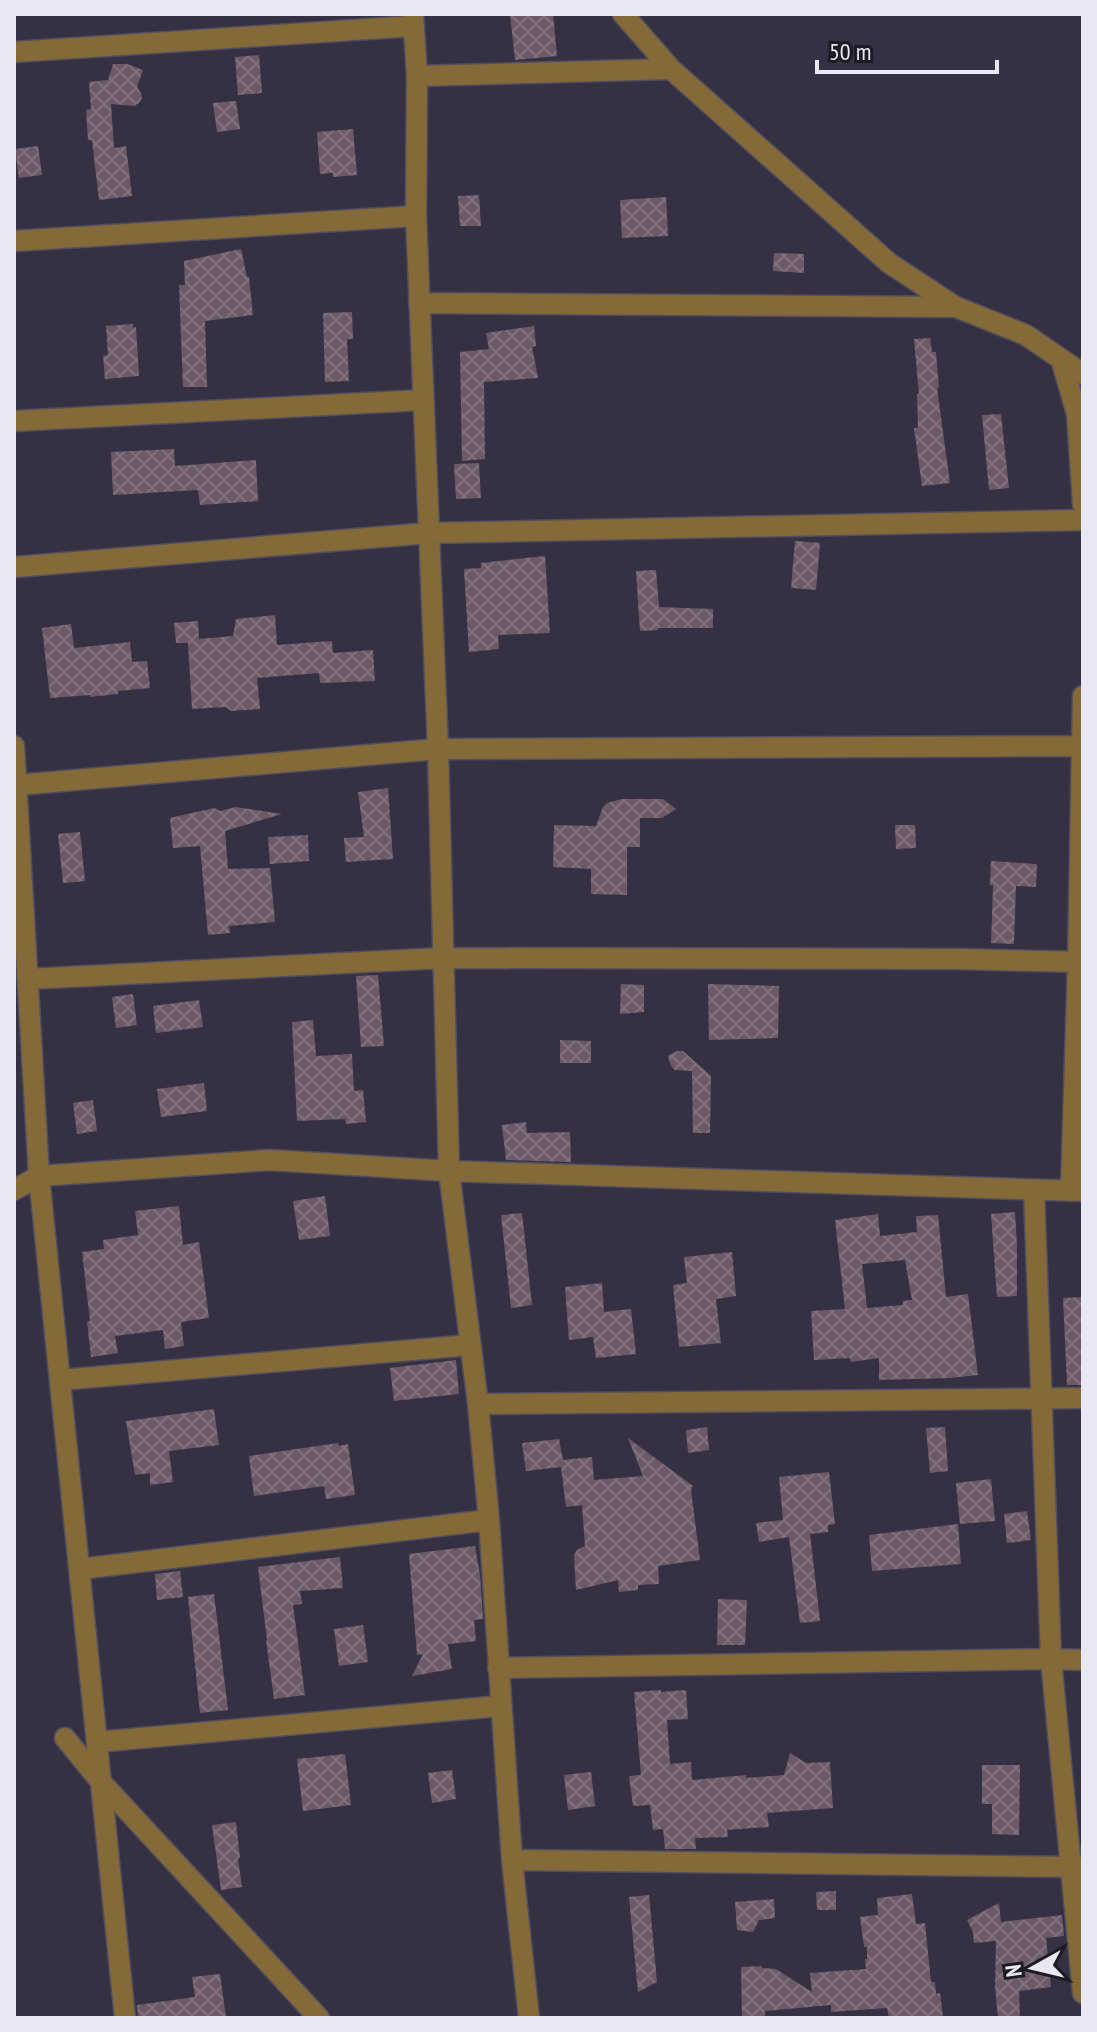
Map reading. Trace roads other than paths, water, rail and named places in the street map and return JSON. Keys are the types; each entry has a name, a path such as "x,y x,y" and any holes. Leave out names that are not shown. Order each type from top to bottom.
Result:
{"street":[{"path":"623,14 671,69 889,263 956,307 1026,335 1083,374"},
{"path":"14,52 413,20 417,76 416,216 438,749 449,1171 489,1520 512,1860 529,2018"},
{"path":"417,76 671,69"},
{"path":"14,241 416,216"},
{"path":"419,303 956,307"},
{"path":"1061,359 1077,414 1083,504"},
{"path":"14,421 423,400"},
{"path":"14,567 429,533 1083,520"},
{"path":"14,1190 39,1176 270,1160 449,1171 1077,1191 1083,696"},
{"path":"14,746 39,1176 125,2018"},
{"path":"17,785 438,749 1083,746"},
{"path":"28,979 444,958 1081,962"},
{"path":"1034,1191 1051,1659 1077,1867 1083,1993"},
{"path":"60,1380 471,1345"},
{"path":"478,1404 1083,1398"},
{"path":"80,1569 489,1520"},
{"path":"498,1668 1083,1660"},
{"path":"97,1742 500,1706"},
{"path":"65,1738 101,1782 319,2018"},
{"path":"512,1860 1077,1867"}]}
